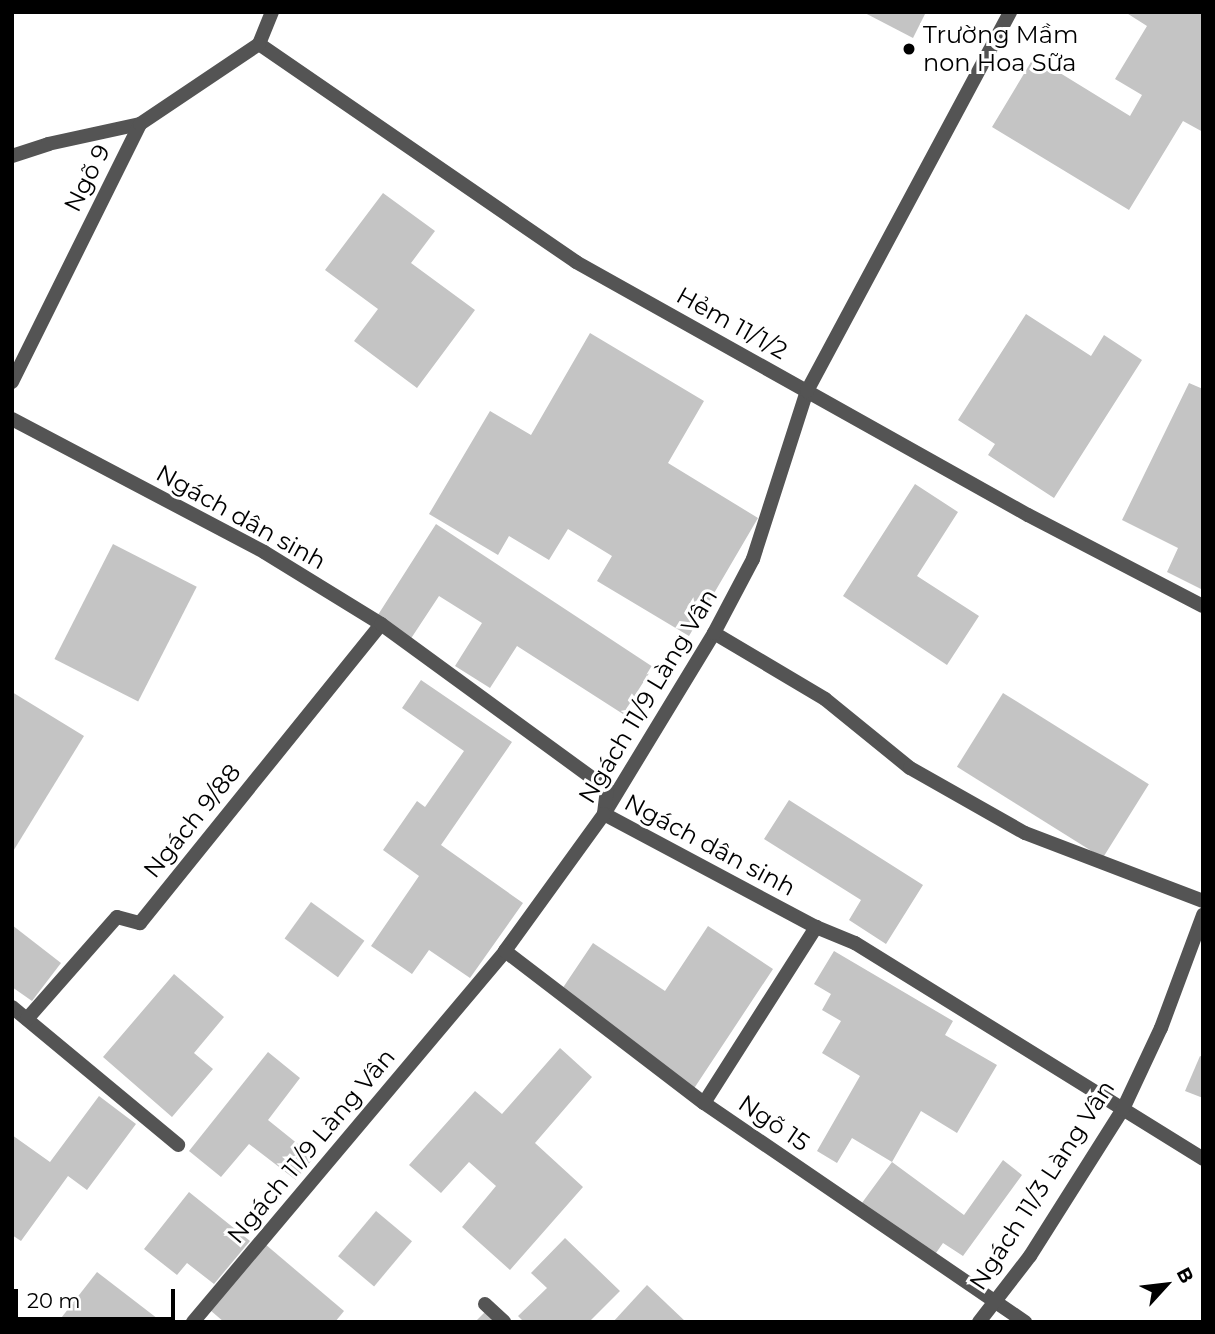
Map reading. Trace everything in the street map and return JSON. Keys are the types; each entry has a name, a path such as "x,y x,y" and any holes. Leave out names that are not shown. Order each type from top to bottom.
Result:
{"street":[{"path":"260,44 272,12"},
{"name":"Ngách 11/9 Làng Vân","path":"193,1322 505,951 604,814 714,633 753,559 807,391 1010,12"},
{"name":"Ngõ 9","path":"12,382 140,124 260,44"},
{"name":"Hẻm 11/1/2","path":"260,44 576,262 1028,515 1203,606"},
{"path":"12,156 48,144 140,124"},
{"name":"Ngách dân sinh","path":"12,419 264,552 380,624 607,789 604,814 816,927 855,943 1203,1159"},
{"name":"Ngách 9/88","path":"27,1019 117,917 140,923 380,624"},
{"path":"714,633 825,699 910,768 1025,833 1203,901"},
{"name":"Ngách 11/3 Làng Vân","path":"979,1322 1030,1256 1123,1109 1161,1028 1203,915"},
{"path":"704,1103 816,927"},
{"name":"Ngõ 15","path":"505,951 704,1103 1025,1322"},
{"path":"12,1007 178,1145"},
{"path":"485,1304 504,1322"}],"building":[{"path":"863,12 926,12 913,38"},
{"path":"1125,12 1203,12 1203,132 1183,121 1129,210 992,127 1034,57 1130,116 1142,95 1115,79 1147,26"},
{"path":"383,193 435,231 411,263 475,310 417,388 354,341 378,309 325,270"},
{"path":"1026,314 1091,356 1104,335 1142,360 1054,498 988,455 995,444 958,420"},
{"path":"590,333 704,401 668,463 758,518 689,636 597,581 612,556 568,529 549,560 509,536 498,555 429,514 490,411 531,435"},
{"path":"1189,383 1203,389 1203,590 1167,572 1178,548 1122,520"},
{"path":"915,484 958,512 917,576 979,616 947,665 843,596"},
{"path":"436,524 653,667 623,714 517,646 490,688 455,666 482,623 439,596 410,640 376,618"},
{"path":"113,544 197,587 138,702 54,659"},
{"path":"421,680 512,742 441,845 523,903 470,978 429,950 412,974 371,946 419,876 383,850 417,801 425,807 464,751 402,708"},
{"path":"12,692 84,736 12,853"},
{"path":"1003,693 1149,784 1103,858 957,767"},
{"path":"789,800 923,885 886,944 849,920 861,900 764,839"},
{"path":"311,902 364,941 338,977 285,938"},
{"path":"12,925 61,963 32,1001 12,987"},
{"path":"708,926 773,969 693,1090 556,998 593,943 665,991"},
{"path":"834,951 953,1021 945,1035 997,1065 957,1133 921,1111 892,1162 852,1138 837,1163 817,1151 860,1076 822,1053 841,1021 822,1010 831,994 814,984"},
{"path":"174,974 224,1017 194,1053 213,1069 172,1117 103,1057"},
{"path":"560,1048 592,1077 535,1143 583,1187 510,1270 462,1227 496,1186 469,1162 441,1193 409,1165 475,1091 502,1114"},
{"path":"268,1052 300,1078 268,1120 314,1157 296,1180 249,1144 221,1177 189,1151"},
{"path":"1200,1056 1203,1057 1203,1098 1185,1091"},
{"path":"99,1096 136,1124 87,1190 68,1176 21,1241 12,1235 12,1135 50,1162"},
{"path":"1003,1160 1022,1175 963,1256 943,1243 929,1263 856,1211 892,1162 964,1215"},
{"path":"189,1192 250,1241 214,1284 187,1263 177,1275 144,1249"},
{"path":"376,1211 412,1241 374,1286 338,1256"},
{"path":"565,1238 620,1291 589,1322 524,1322 518,1316 547,1288 531,1273"},
{"path":"265,1244 344,1311 335,1322 224,1322 210,1310"},
{"path":"97,1272 162,1322 58,1322"},
{"path":"647,1285 686,1322 613,1322"},
{"path":"486,1311 495,1322 475,1322"}],"place":[{"name":"Trường Mầm non Hoa Sữa","path":"909,49"}]}
